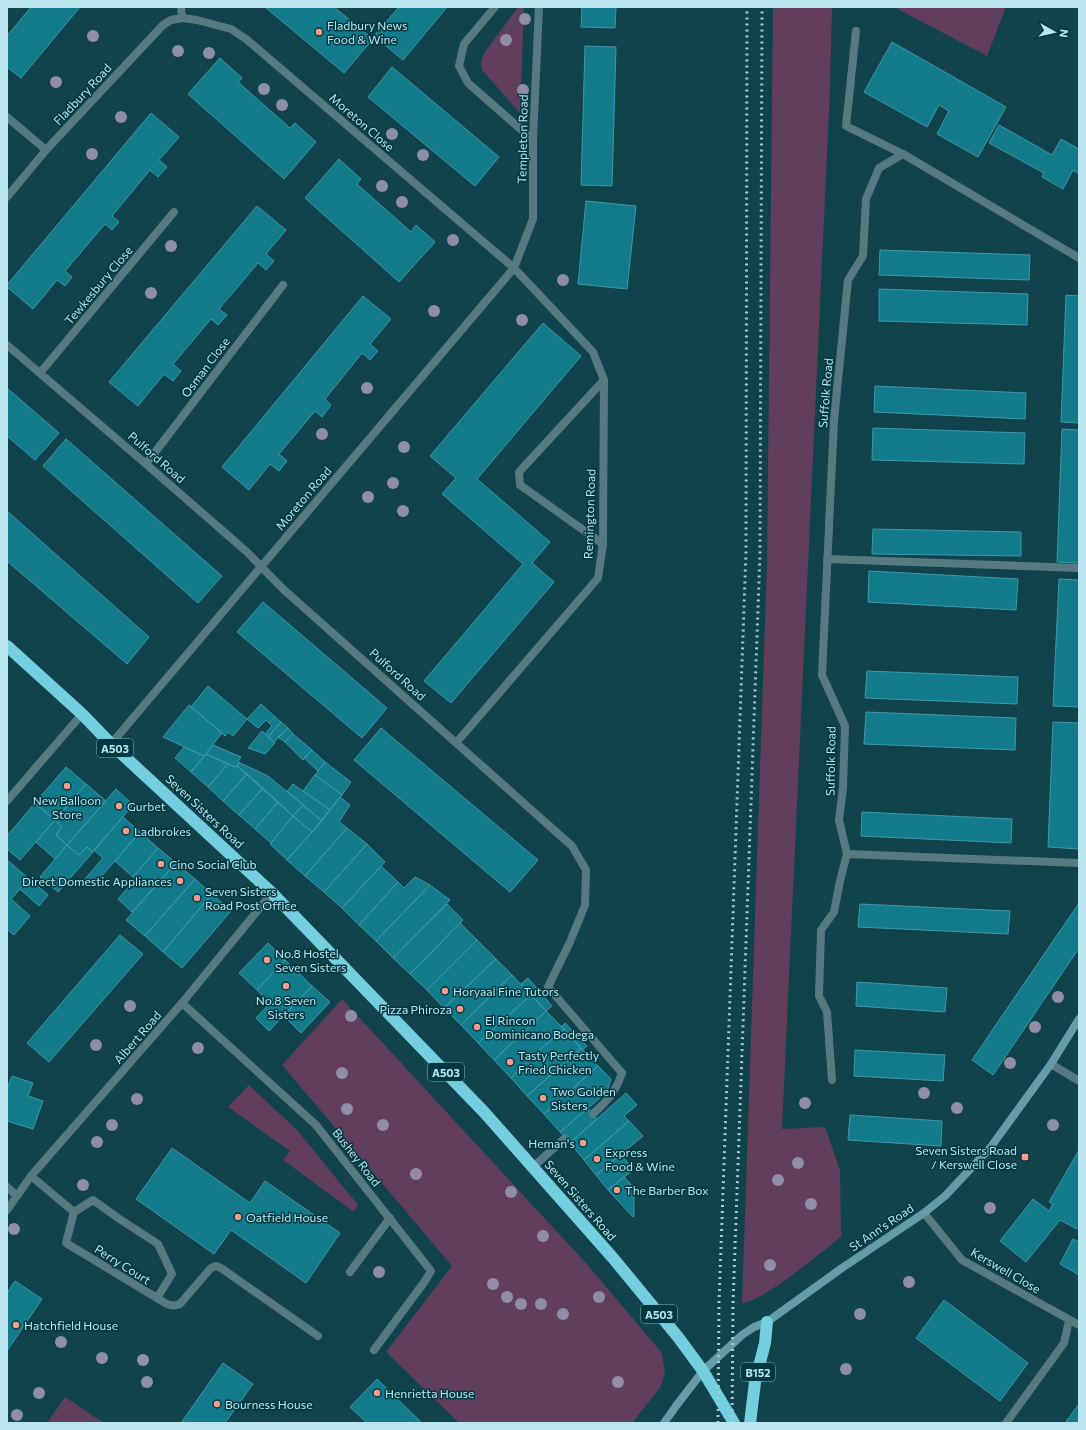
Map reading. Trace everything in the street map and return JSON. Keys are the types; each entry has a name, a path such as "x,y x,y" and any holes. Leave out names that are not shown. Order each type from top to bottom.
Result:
{"highway":[{"name":"Seven Sisters Road","path":"7,646 82,714 111,744 272,893 484,1112 613,1258 678,1337 703,1371 734,1423"},
{"name":"B152","path":"750,1423 755,1382 766,1343 767,1322"}],"main road":[{"name":"St Ann's Road","path":"664,1423 703,1371 742,1335 754,1327 767,1322 945,1196 990,1148 1051,1064 1079,1019"}],"street":[{"path":"180,7 182,18"},
{"path":"495,7 464,44 459,66 468,82 533,140"},
{"name":"Templeton Road","path":"514,268 533,218 533,140 538,7"},
{"name":"Fladbury Road","path":"7,197 46,150 163,25 171,20 182,18"},
{"name":"Moreton Close","path":"182,18 197,20 231,29 246,39 514,268"},
{"path":"856,31 846,126 903,154 1079,258"},
{"path":"7,117 46,150"},
{"name":"Suffolk Road","path":"848,854 838,820 843,788 845,726 822,675 826,559 834,420 848,280 863,256 866,198 879,168 903,154"},
{"name":"Tewkesbury Close","path":"40,373 174,212"},
{"name":"Remington Road","path":"456,742 598,578 603,544 604,380 593,352 514,268"},
{"name":"Moreton Road","path":"111,744 514,268"},
{"name":"Osman Close","path":"146,464 283,285"},
{"name":"Pulford Road","path":"7,345 247,552 283,588 572,846 586,870 585,905 570,942 548,987 622,1073 616,1089 608,1100 593,1114"},
{"path":"603,544 520,485 519,472 604,380"},
{"path":"826,559 1079,568"},
{"path":"7,801 82,714"},
{"path":"832,1080 827,1012 819,996 821,930 834,912 840,881 848,854 1079,863"},
{"name":"Albert Road","path":"7,1210 31,1176 182,1003 272,893"},
{"name":"Bushey Road","path":"182,1003 316,1125 431,1271 374,1350"},
{"path":"1051,1064 1079,1081"},
{"path":"533,1167 565,1138"},
{"path":"31,1176 74,1212"},
{"path":"7,1187 17,1196"},
{"name":"Perry Court","path":"93,1200 158,1244 172,1274 156,1298 66,1243 74,1212 93,1200"},
{"name":"Kerswell Close","path":"924,1212 962,1260 1079,1325"},
{"path":"350,1272 390,1218"},
{"path":"156,1298 170,1306 180,1304 211,1268 216,1266 318,1336"},
{"path":"1006,1423 1064,1343 1070,1320"}],"shaded area":[{"path":"518,7 524,7 520,113 482,70 481,61 485,52"},
{"path":"773,7 832,7 830,88 782,1129 825,1127 840,1170 841,1237 777,1286 751,1301 742,1303 767,562"},
{"path":"894,7 1006,7 987,56"},
{"path":"342,999 585,1262 662,1353 665,1373 660,1388 632,1423 459,1423 386,1352 452,1266 282,1065"},
{"path":"249,1085 297,1130 358,1205 354,1212 283,1160 290,1151 228,1107"},
{"path":"65,1397 104,1423 47,1423"}],"building":[{"path":"31,7 80,7 21,78 7,67 7,36"},
{"path":"265,7 334,7 373,39 344,73"},
{"path":"399,7 447,7 403,60 374,36"},
{"path":"582,7 616,7 615,28 581,27"},
{"path":"892,42 1006,107 978,157 937,134 949,111 939,105 927,127 864,92"},
{"path":"585,46 616,47 612,186 581,185"},
{"path":"220,58 242,78 238,82 290,128 295,123 316,142 284,179 188,94"},
{"path":"392,67 499,157 475,186 368,97"},
{"path":"151,113 179,137 159,160 167,167 158,177 150,170 112,216 119,222 112,230 105,224 65,271 72,277 65,286 57,280 33,309 7,287 7,285"},
{"path":"999,125 1052,155 1061,139 1079,149 1079,174 1073,170 1063,189 1042,177 1044,173 989,143"},
{"path":"339,159 361,179 357,184 411,232 416,225 435,242 399,282 305,198"},
{"path":"586,201 636,206 627,289 578,284"},
{"path":"257,206 286,230 266,254 274,261 266,270 258,263 219,309 227,315 218,325 211,319 173,364 181,371 173,381 164,374 138,406 109,382"},
{"path":"880,250 1030,255 1029,280 879,275"},
{"path":"879,289 1028,294 1027,325 879,321"},
{"path":"1066,295 1079,296 1079,423 1061,422"},
{"path":"363,296 391,319 370,344 378,351 370,360 362,353 325,399 331,405 322,417 315,411 279,454 287,461 279,471 270,464 249,490 222,467"},
{"path":"543,323 581,356 477,479 550,542 532,563 554,582 451,703 424,681 523,564 442,494 456,478 430,456"},
{"path":"875,386 1026,393 1025,419 874,412"},
{"path":"7,388 59,433 35,460 7,436"},
{"path":"873,428 1025,433 1024,464 872,460"},
{"path":"1062,429 1079,430 1079,563 1057,562"},
{"path":"66,439 222,576 198,603 43,466"},
{"path":"7,511 149,637 127,664 7,561"},
{"path":"873,529 1021,532 1021,556 872,554"},
{"path":"869,571 1018,579 1016,610 868,602"},
{"path":"1059,579 1079,580 1079,707 1053,706"},
{"path":"263,602 387,708 362,738 237,632"},
{"path":"867,671 1018,677 1017,704 865,698"},
{"path":"208,686 247,719 233,736 228,732 225,736 191,707"},
{"path":"261,704 275,717 269,723 266,720 258,728 247,719"},
{"path":"189,705 222,733 204,756 163,737"},
{"path":"866,712 1016,718 1015,750 864,744"},
{"path":"275,717 281,722 268,737 265,734 272,726 269,723"},
{"path":"281,722 288,728 274,742 268,737"},
{"path":"1053,722 1079,723 1079,849 1048,847"},
{"path":"288,728 293,734 285,742 278,737"},
{"path":"381,728 538,860 510,892 354,760"},
{"path":"262,731 275,743 265,754 248,748"},
{"path":"293,734 312,750 303,760 285,742"},
{"path":"213,745 241,757 238,762 240,763 235,767 206,754"},
{"path":"184,747 204,756 191,772 175,758"},
{"path":"312,750 325,762 318,771 304,758"},
{"path":"206,754 228,764 208,787 191,772"},
{"path":"325,762 351,782 342,795 315,775"},
{"path":"240,763 268,776 303,805 293,816 237,766"},
{"path":"228,764 235,767 237,766 247,774 223,801 208,787"},
{"path":"66,767 86,784 55,820 35,803"},
{"path":"247,774 263,788 239,815 223,801"},
{"path":"315,775 342,795 330,810 303,791"},
{"path":"86,784 106,801 67,845 56,835 62,827 55,820"},
{"path":"293,784 330,810 322,821 287,791"},
{"path":"263,788 278,802 255,829 239,815"},
{"path":"116,789 133,805 93,852 87,847 79,855 67,845"},
{"path":"340,797 350,805 339,822 347,828 305,876 287,860"},
{"path":"278,802 293,816 271,843 255,829"},
{"path":"35,803 55,820 20,860 7,849 7,836"},
{"path":"303,805 322,821 312,832 293,816"},
{"path":"862,812 1012,819 1011,843 861,836"},
{"path":"293,816 312,832 287,860 270,844"},
{"path":"123,817 140,832 93,886 85,879 103,858 94,850"},
{"path":"55,820 62,827 56,835 67,845 55,859 36,842"},
{"path":"347,828 367,844 324,892 305,876"},
{"path":"140,832 158,848 133,877 115,861"},
{"path":"367,844 385,862 342,908 324,892"},
{"path":"67,845 79,855 87,847 93,852 58,892 40,877"},
{"path":"158,848 176,863 132,912 118,899 136,879 133,877"},
{"path":"7,860 48,895 39,906 20,889 11,899 30,916 14,935 7,929"},
{"path":"176,863 195,879 145,936 126,920"},
{"path":"381,866 398,882 359,925 342,908"},
{"path":"415,877 430,885 376,941 359,925 398,882 404,888"},
{"path":"195,879 212,894 163,952 145,936"},
{"path":"430,885 450,900 393,958 376,941"},
{"path":"212,894 231,911 182,968 163,952"},
{"path":"1079,903 1079,948 993,1075 972,1060"},
{"path":"447,904 463,920 410,974 393,958"},
{"path":"860,904 1010,911 1008,934 858,927"},
{"path":"460,923 477,940 427,990 410,974"},
{"path":"120,935 143,954 49,1062 27,1043"},
{"path":"477,940 496,959 444,1008 427,990"},
{"path":"268,943 285,960 257,990 239,973"},
{"path":"496,959 512,975 461,1025 444,1008"},
{"path":"285,960 312,986 269,1031 256,1018 270,1003 257,990"},
{"path":"512,975 531,995 478,1043 461,1025"},
{"path":"528,978 552,1006 546,1011 521,984"},
{"path":"857,982 947,988 945,1012 856,1006"},
{"path":"312,986 330,1002 301,1033 284,1016"},
{"path":"531,995 546,1011 494,1060 478,1043"},
{"path":"546,1011 564,1029 537,1052 511,1078 494,1060"},
{"path":"565,1023 587,1046 582,1050 562,1026"},
{"path":"564,1029 581,1048 527,1096 511,1078 537,1052"},
{"path":"581,1048 598,1066 544,1114 527,1096"},
{"path":"855,1050 945,1055 943,1081 854,1076"},
{"path":"598,1066 611,1079 607,1092 560,1132 544,1114"},
{"path":"12,1076 33,1083 28,1096 43,1101 33,1129 7,1121 7,1089"},
{"path":"626,1093 637,1105 624,1116 629,1121 584,1160 570,1143"},
{"path":"588,1108 597,1119 570,1143 560,1132"},
{"path":"850,1115 942,1121 941,1146 848,1140"},
{"path":"629,1121 643,1136 596,1175 584,1160"},
{"name":"Oatfield House","path":"172,1148 250,1203 265,1181 340,1233 306,1283 231,1230 214,1254 136,1199"},
{"path":"1079,1150 1079,1227 1077,1229 1060,1220 1026,1262 1000,1241 1033,1199 1049,1211 1053,1204 1049,1202"},
{"path":"621,1154 633,1170 608,1190 596,1175"},
{"path":"624,1177 634,1188 633,1217 608,1190"},
{"path":"1073,1239 1079,1242 1079,1275 1060,1264"},
{"name":"Hatchfield House","path":"15,1281 42,1299 7,1351 7,1293"},
{"path":"944,1300 1028,1363 1000,1401 916,1338"},
{"name":"Bourness House","path":"223,1363 253,1384 225,1423 181,1423"},
{"name":"Henrietta House","path":"377,1379 422,1423 367,1423 350,1407"},
{"path":"1079,1404 1079,1423 1065,1423"}],"railway":[{"path":"718,1423 719,1303 746,552 747,7"},
{"path":"732,1423 733,1303 760,553 762,7"}],"place":[{"name":"Fladbury News Food & Wine","path":"319,32"},
{"name":"New Balloon Store","path":"67,786"},
{"name":"Gurbet","path":"119,806"},
{"name":"Ladbrokes","path":"126,831"},
{"name":"Cino Social Club","path":"161,864"},
{"name":"Direct Domestic Appliances","path":"180,881"},
{"name":"Seven Sisters Road Post Office","path":"197,898"},
{"name":"No.8 Hostel Seven Sisters","path":"267,960"},
{"name":"No.8 Seven Sisters","path":"286,986"},
{"name":"Horyaal Fine Tutors","path":"445,991"},
{"name":"Pizza Phiroza","path":"460,1009"},
{"name":"El Rincon Dominicano Bodega","path":"477,1027"},
{"name":"Tasty Perfectly Fried Chicken","path":"510,1062"},
{"name":"Two Golden Sisters","path":"543,1098"},
{"name":"Heman's","path":"583,1143"},
{"name":"Seven Sisters Road / Kerswell Close","path":"1025,1157"},
{"name":"Express Food & Wine","path":"597,1159"},
{"name":"The Barber Box","path":"617,1190"},
{"name":"Oatfield House","path":"238,1217"},
{"name":"Hatchfield House","path":"16,1325"},
{"name":"Henrietta House","path":"377,1393"},
{"name":"Bourness House","path":"217,1404"}]}
